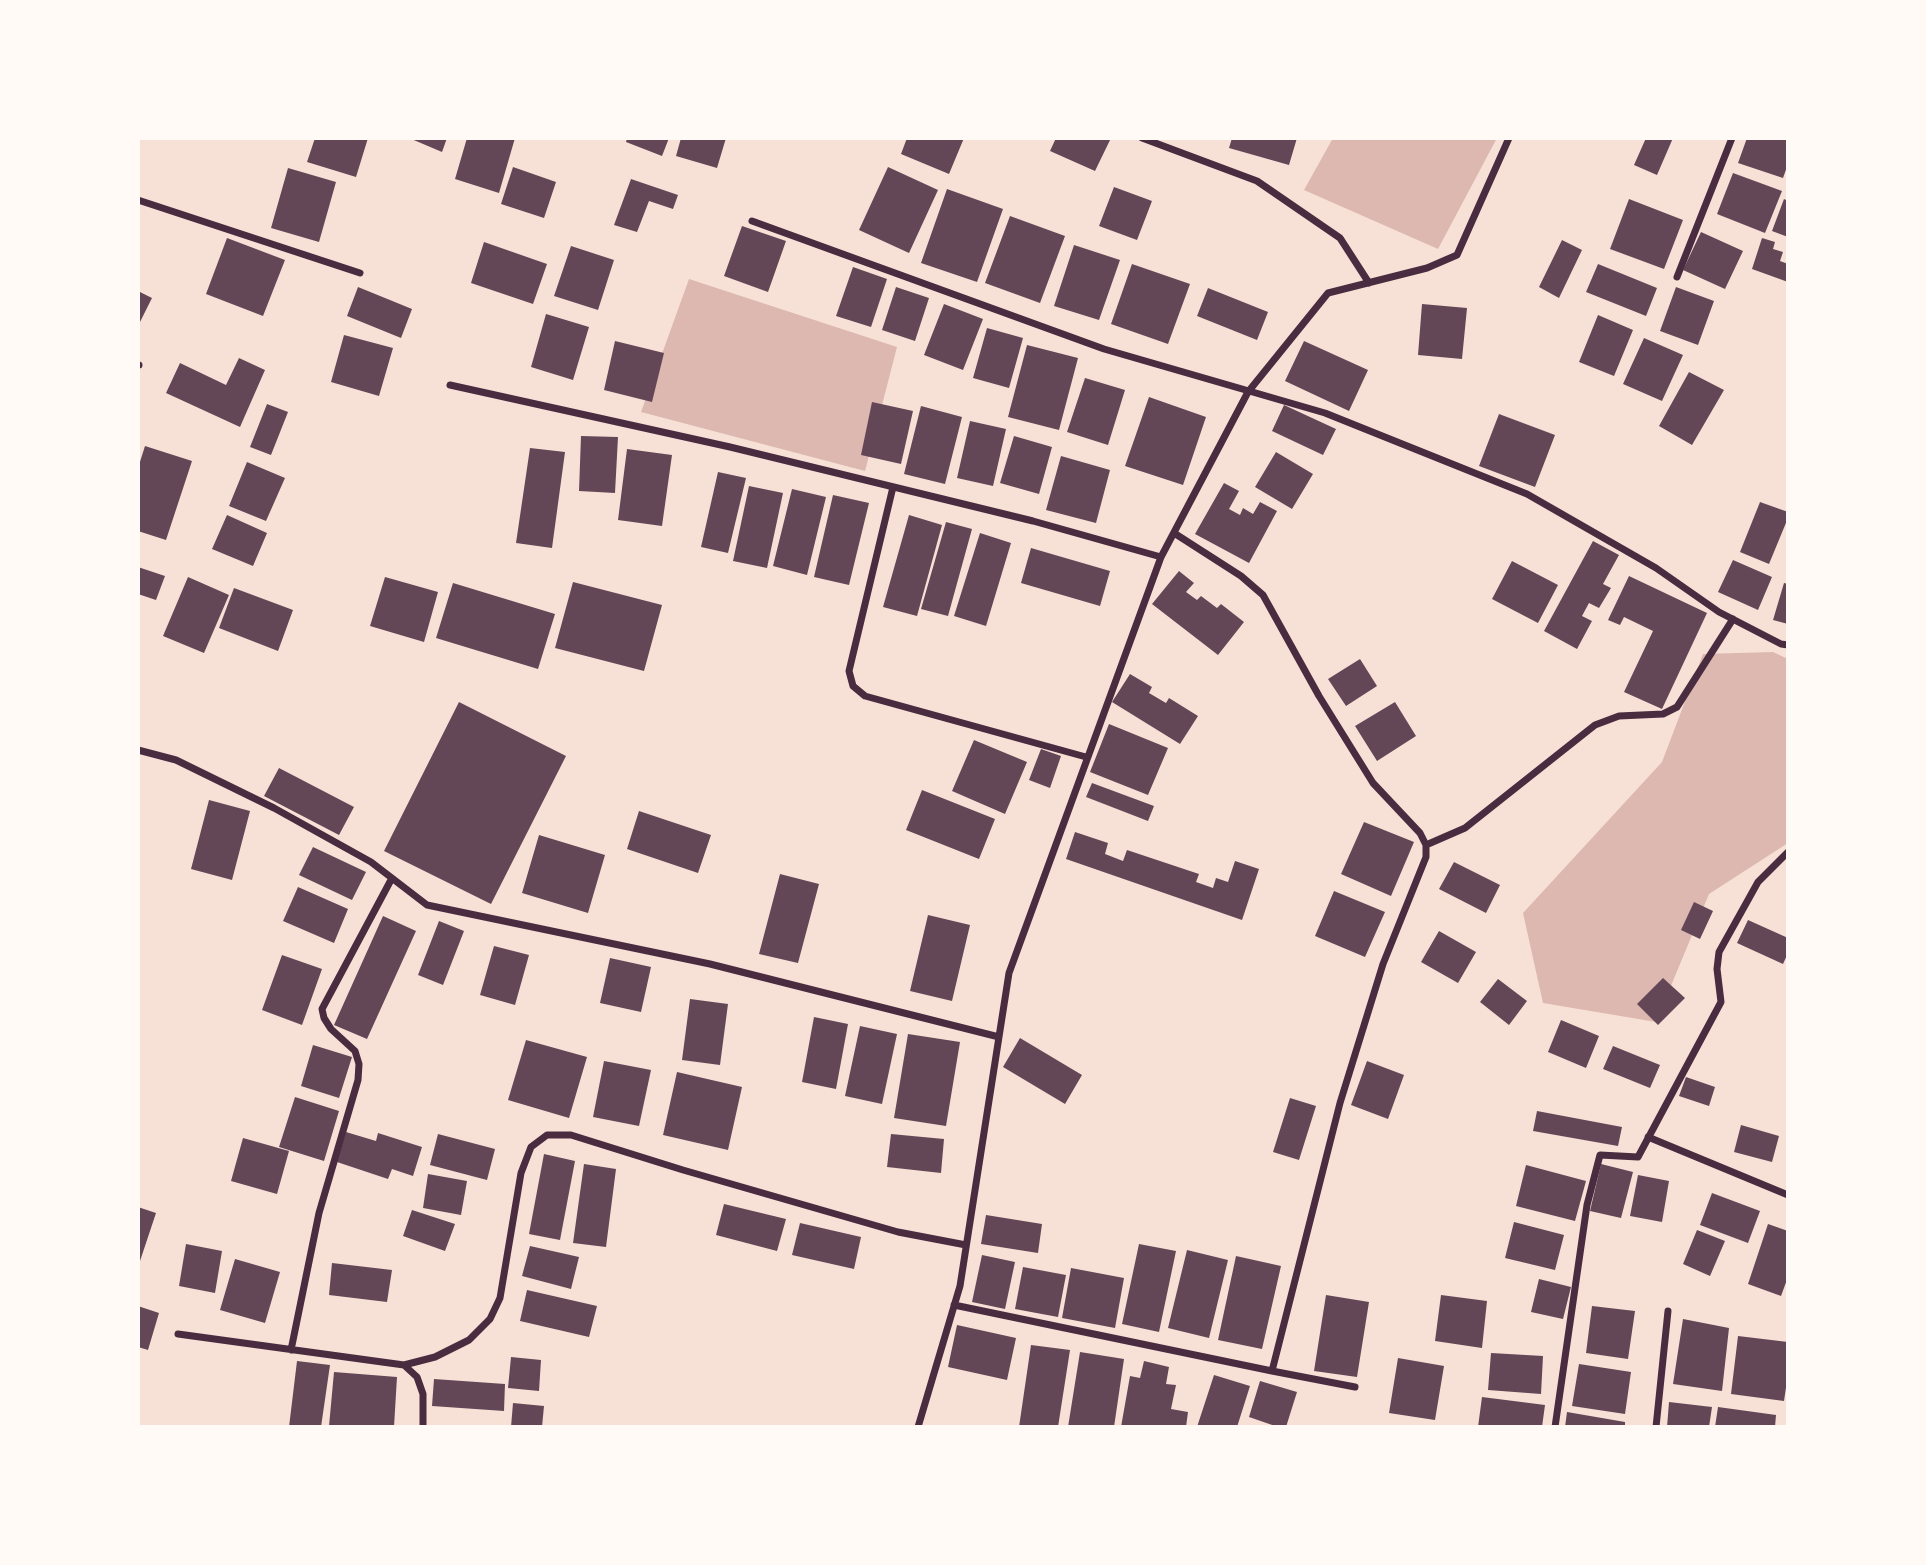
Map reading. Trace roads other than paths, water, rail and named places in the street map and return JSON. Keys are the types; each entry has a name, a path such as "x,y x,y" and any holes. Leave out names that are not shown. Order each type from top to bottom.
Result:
{"street":[{"path":"1142,138 1257,181 1340,238 1368,283"},
{"path":"918,1427 954,1305 966,1245 1009,972 1161,557 1248,392 1328,293 1427,268 1457,254 1509,138"},
{"path":"1677,277 1732,138"},
{"path":"138,200 360,273"},
{"path":"752,221 1104,349 1325,413 1527,494 1656,568 1719,612 1781,644 1788,645"},
{"path":"450,385 730,447 1033,521 1161,557"},
{"path":"893,487 849,671 853,686 865,695 1086,757"},
{"path":"1174,533 1241,576 1262,595 1319,696 1373,783 1420,833 1426,845 1426,857 1383,964 1340,1103 1272,1371"},
{"path":"1426,845 1465,828 1595,725 1619,716 1663,714 1677,707 1733,619"},
{"path":"138,750 176,760 274,808 371,862 427,905 710,964 999,1037"},
{"path":"1555,1427 1587,1205 1600,1155 1638,1157 1721,1002 1717,969 1719,952 1758,882 1788,852"},
{"path":"291,1350 319,1213 358,1080 359,1064 355,1051 331,1029 322,1009 392,878"},
{"path":"178,1334 404,1365 435,1357 469,1340 490,1320 500,1298 521,1173 531,1147 547,1135 571,1135 898,1232 966,1245"},
{"path":"1648,1137 1788,1195"},
{"path":"954,1305 1355,1387"},
{"path":"1656,1427 1668,1311"},
{"path":"404,1365 417,1377 423,1394 423,1427"}]}
